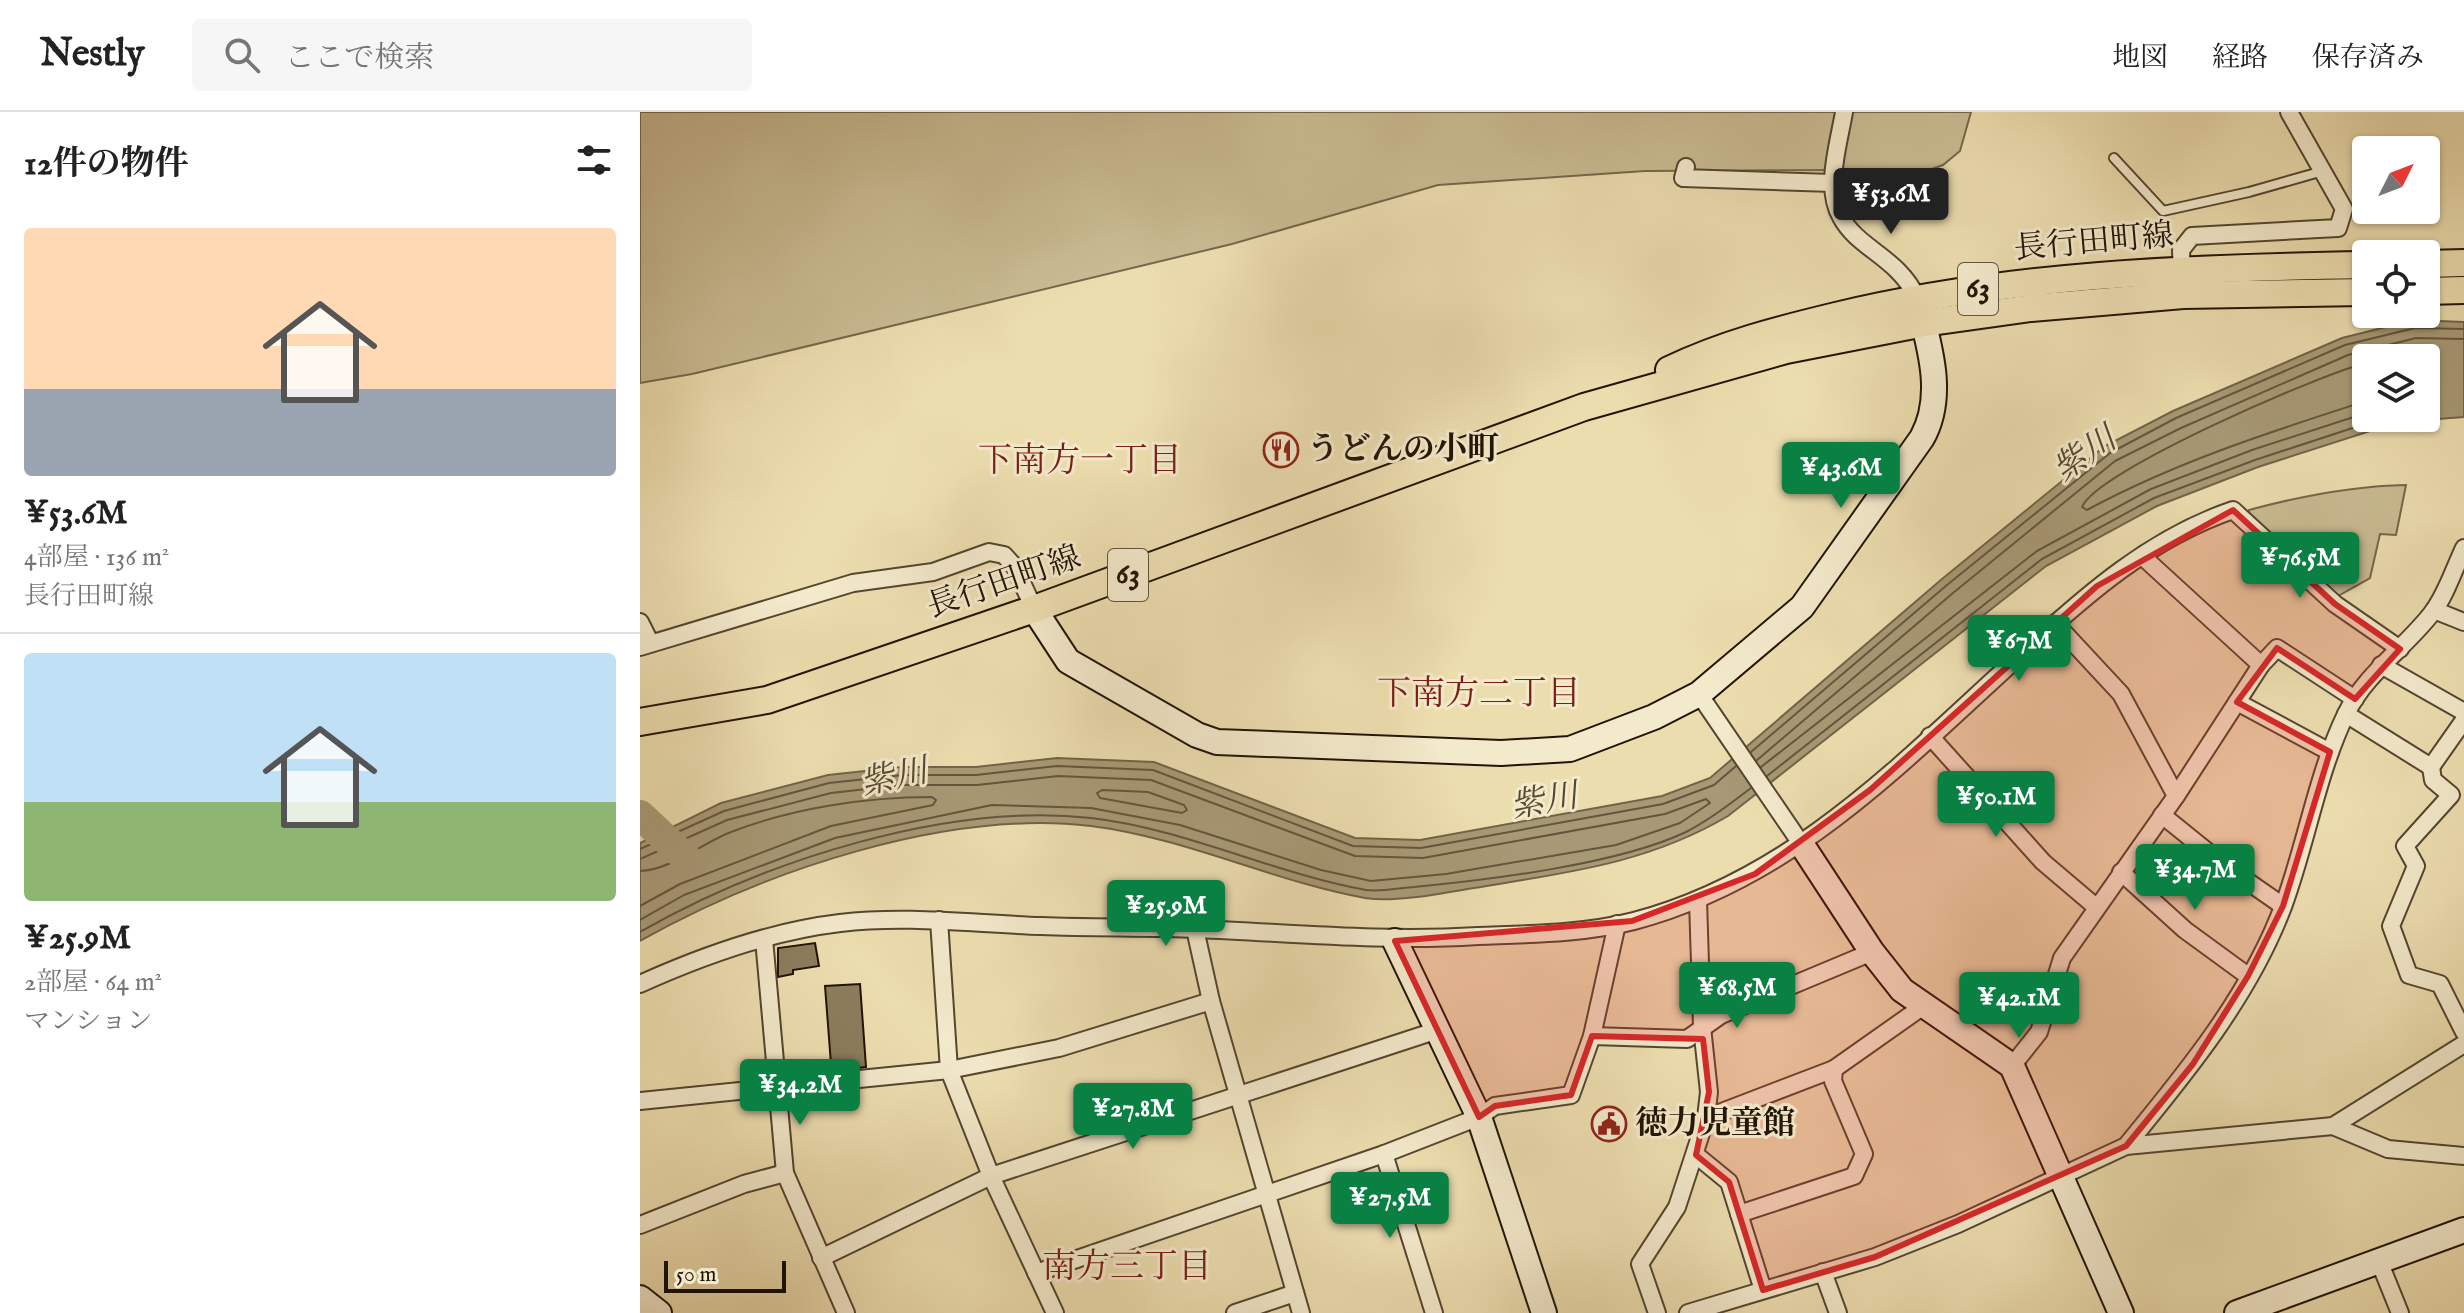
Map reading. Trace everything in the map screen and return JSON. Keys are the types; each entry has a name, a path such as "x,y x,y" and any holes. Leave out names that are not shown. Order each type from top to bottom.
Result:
{"main road":[{"path":"2440,264 2464,263"},
{"name":"長行田町線","path":"640,722 767,700 1034,609 1608,400 1920,311 2031,308 2182,282 2352,266"},
{"name":"長行田町線","path":"2182,282 2352,291"},
{"path":"2440,291 2464,290"}],"street":[{"path":"640,622 645,645 751,616 853,583 933,572 989,552 1004,555 1015,567 1034,609 1068,661 1197,735 1239,746 1501,753 1570,749 1616,733 1699,694 1802,607 1932,422 1935,400 1920,311 1901,271 1840,217 1833,183 1844,112"},
{"path":"2182,282 2181,250 2192,236 2338,228 2344,209 2289,112"},
{"path":"1686,167 1683,178 1833,183"},
{"path":"640,984 764,939 841,923 939,920 1195,929 1395,941 1572,931 1617,924 1698,900 1755,874 1802,845 1930,736 2097,586 2205,520 2233,510 2335,604 2400,649"},
{"path":"2126,1146 2193,1064 2248,976 2283,906 2330,752 2346,714 2381,665 2400,649 2434,610 2464,548"},
{"path":"2142,556 2261,665"},
{"path":"2434,610 2464,622"},
{"path":"2055,623 2121,694 2176,796"},
{"path":"2012,1066 2039,1032 2062,958 2176,796 2261,665 2277,648 2355,699"},
{"path":"2381,665 2464,712"},
{"path":"1699,694 1894,981 1922,1007 1985,1044 2012,1066 2121,1313"},
{"path":"2237,702 2330,752"},
{"path":"2346,714 2431,767"},
{"path":"2464,720 2431,767 2433,780 2451,795 2405,846 2416,866 2391,926 2409,975 2440,984 2464,1032"},
{"path":"1930,736 2043,862 2096,907"},
{"path":"2162,815 2224,865 2283,906"},
{"path":"2121,872 2185,930 2248,976"},
{"path":"1657,1313 1640,1264 1677,1207 1696,1155 1709,1092 1702,1027 1698,900"},
{"path":"939,920 949,1070 991,1176 1055,1313"},
{"path":"1036,1273 1384,1154 1479,1117 1495,1106 1571,1095 1592,1036 1617,924"},
{"path":"1195,929 1211,1001 1301,1313"},
{"path":"764,939 785,1173 846,1313"},
{"path":"1395,941 1479,1117 1544,1313"},
{"path":"1592,1036 1687,1039 1721,1015 1872,952"},
{"path":"640,1101 949,1070 1059,1048 1211,1001"},
{"path":"1706,1118 1834,1069 1922,1007"},
{"path":"821,1258 991,1176 1438,1030"},
{"path":"1688,1313 1930,1235 2126,1146 2333,1126 2464,1044"},
{"path":"1739,1214 1854,1176 1864,1154 1833,1081 1834,1069"},
{"path":"2333,1126 2388,1149 2464,1156"},
{"path":"1384,1154 1434,1313"},
{"path":"1696,1155 1729,1182 1763,1290"},
{"path":"640,1225 744,1184 785,1173"},
{"path":"2237,1313 2273,1307 2379,1261 2464,1230"},
{"path":"2379,1261 2400,1313"},
{"path":"1823,1272 1838,1313"},
{"path":"1235,1313 1295,1293"},
{"path":"640,1298 659,1313"}],"lane":[{"path":"2114,158 2163,211 2324,171"}],"highlighted area":[{"path":"2233,510 2335,604 2400,649 2355,699 2277,648 2237,702 2330,752 2283,906 2248,976 2193,1064 2126,1146 1875,1257 1763,1290 1729,1182 1696,1155 1709,1092 1703,1039 1592,1036 1571,1095 1495,1106 1479,1117 1395,941 1632,921 1755,874 1870,790 2097,586"}],"shaded area":[{"path":"640,112 1971,112 1960,151 1943,165 1912,176 1840,170 1645,171 1438,185 1232,244 692,374 640,383"},
{"path":"2406,485 2396,535 2380,534 2370,578 2338,596 2248,516 2249,510 2307,496 2366,487"}],"water":[{"name":"紫川","path":"2440,321 2464,322 2464,417 2440,419 2440,344 2352,344 2352,432 2367,432 2258,467 2157,506 2046,566 1728,816 1698,832 1636,856 1573,871 1434,895 1377,899 1330,891 1126,832 1091,826 1035,823 977,827 918,836 799,869 689,915 640,941 640,843 721,803 828,775 902,767 976,767 1057,758 1154,762 1355,838 1420,840 1662,796 1710,778 1942,579 2105,446 2173,411 2342,338 2382,328 2440,328"}],"building":[{"path":"815,943 819,966 793,970 793,974 778,977 778,948"},
{"path":"860,984 866,1067 848,1069 847,1063 831,1064 825,986"}],"waterway":[{"path":"640,815 688,860"}],"place":[{"name":"うどんの小町","path":"1281,450"},
{"name":"徳力児童館","path":"1609,1124"}],"district":[{"name":"下南方一丁目","path":"1080,461"},
{"name":"下南方二丁目","path":"1479,694"},
{"name":"南方三丁目","path":"1127,1267"}]}
